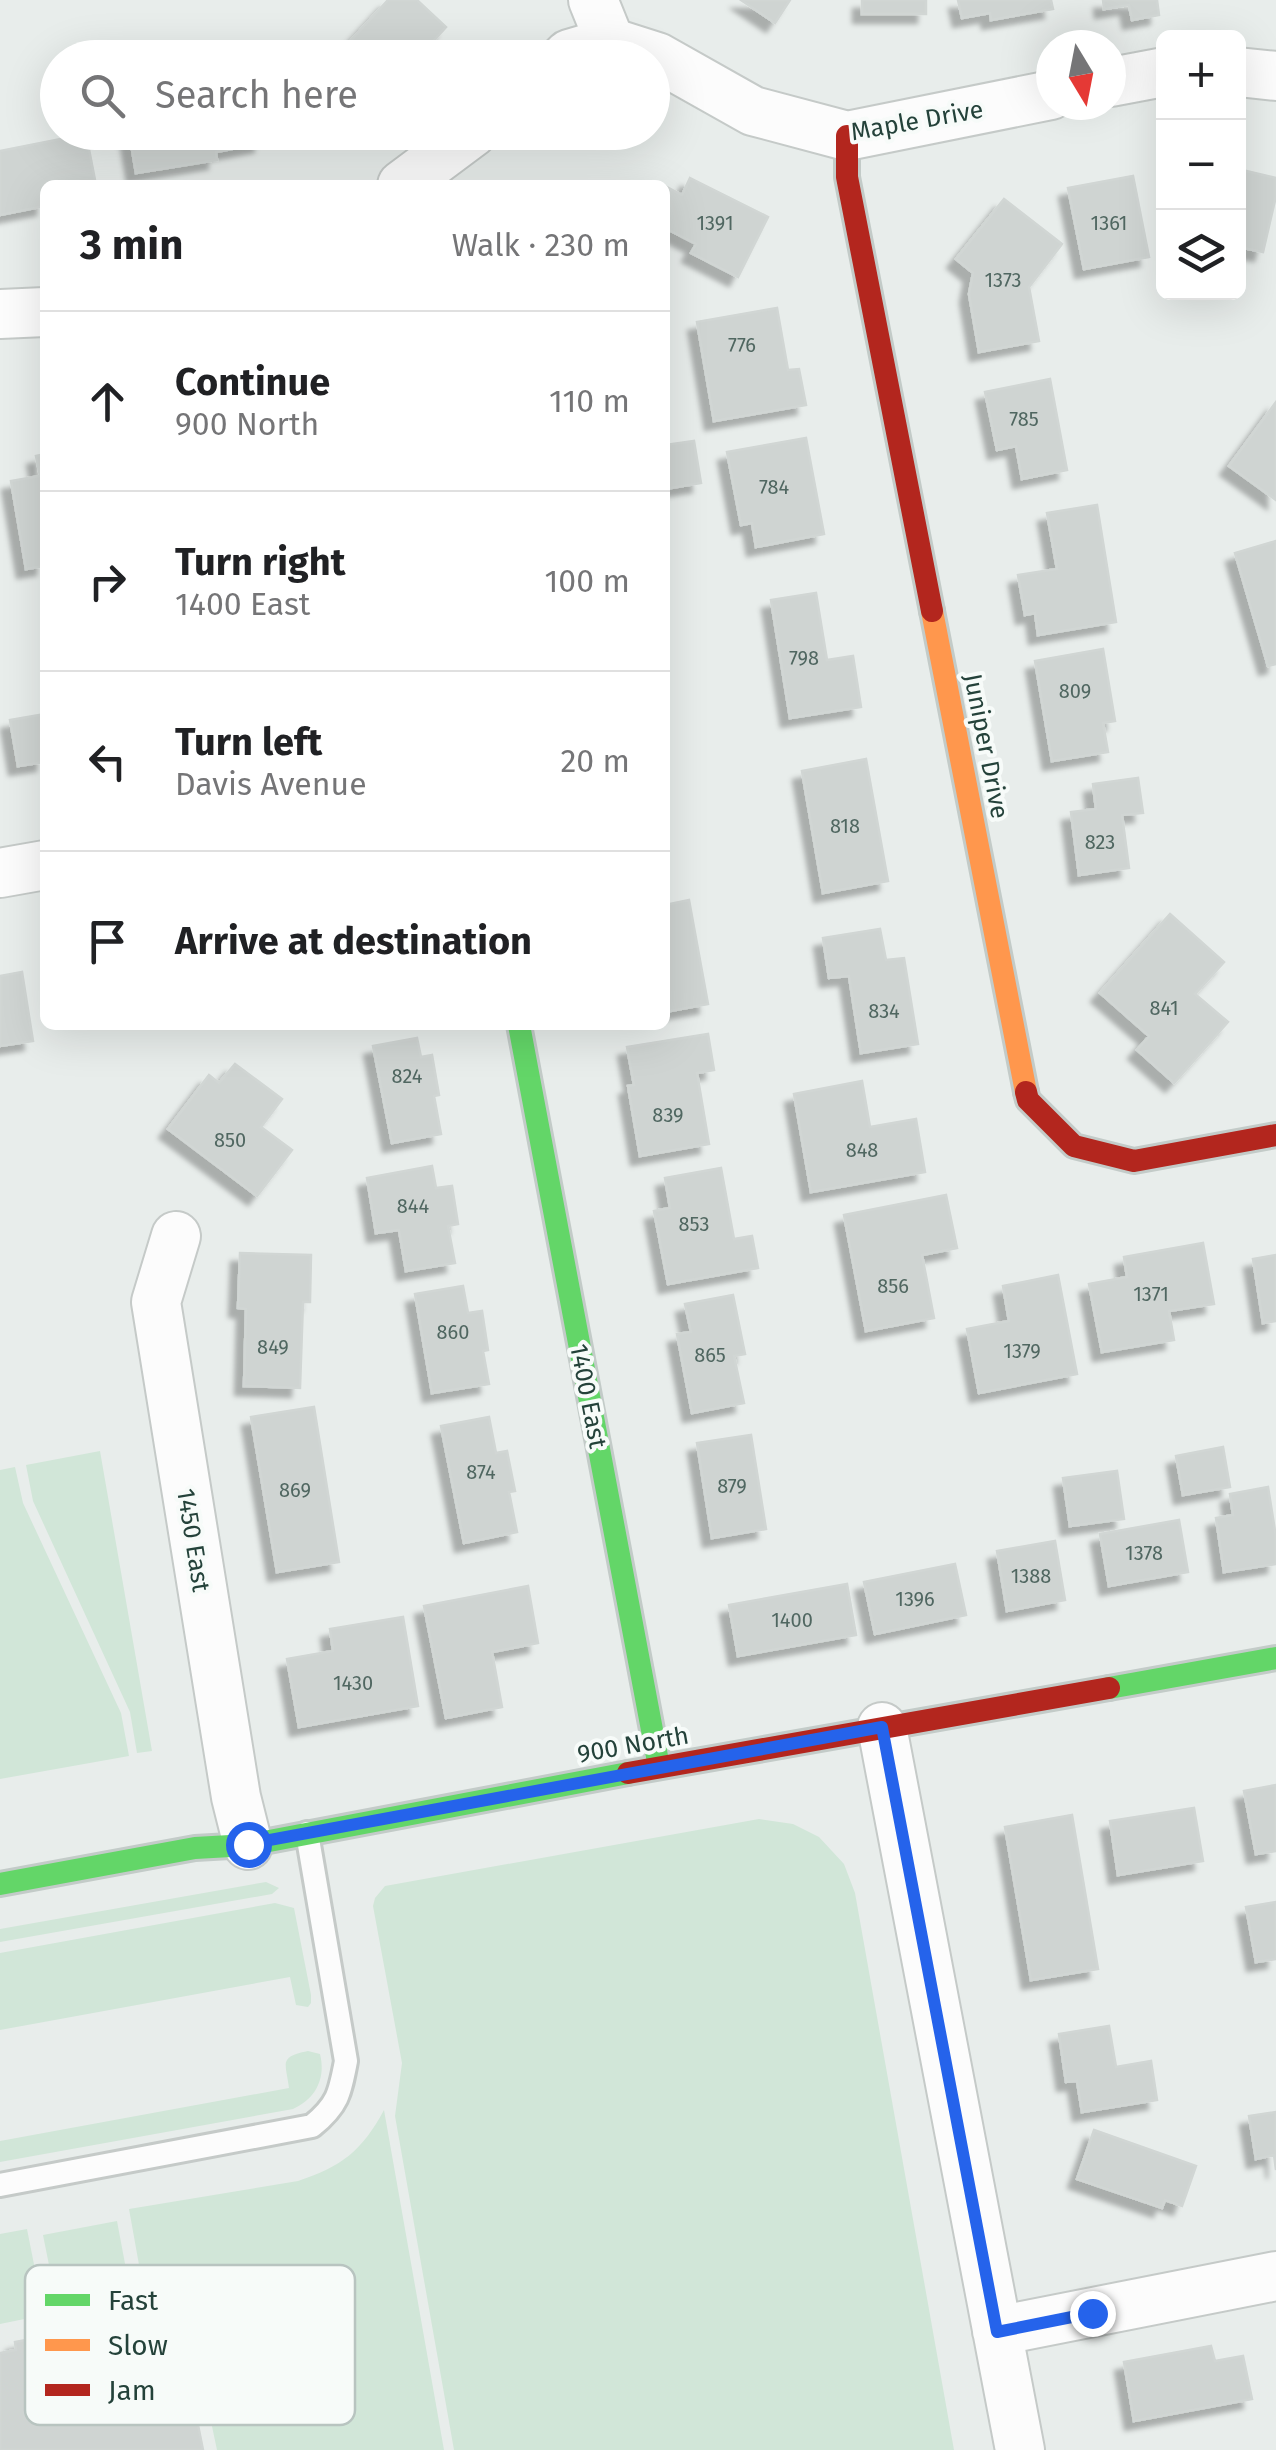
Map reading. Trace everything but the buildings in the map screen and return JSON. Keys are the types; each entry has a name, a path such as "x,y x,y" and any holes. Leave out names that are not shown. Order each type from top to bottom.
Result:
{"street":[{"name":"Maple Drive","path":"583,40 601,21 631,40"},
{"name":"Maple Drive","path":"670,64 753,111 846,136 1036,97"},
{"path":"1246,73 1276,76"},
{"path":"1126,79 1156,74"},
{"name":"Juniper Drive","path":"846,136 847,177 1028,1100 1074,1146 1134,1161 1276,1135"},
{"path":"409,180 449,150"},
{"path":"0,314 40,312"},
{"path":"0,873 40,866"},
{"name":"1400 East","path":"520,1030 659,1767"},
{"name":"1450 East","path":"176,1236 156,1302 236,1797 248,1844"},
{"name":"900 North","path":"0,1884 195,1848 308,1834 659,1767 1276,1658"},
{"path":"882,1727 1020,2450"},
{"path":"997,2332 1276,2276"}],"lane":[{"path":"0,2185 312,2126 330,2112 340,2093 346,2061 308,1834"}],"green space":[{"path":"100,1451 152,1751 137,1753 130,1712 33,1501 26,1465"},
{"path":"15,1467 23,1503 121,1713 129,1756 0,1779 0,1470"},
{"path":"759,1819 793,1824 819,1837 844,1864 855,1893 954,2450 454,2450 395,2116 402,2063 373,1906 375,1898 385,1886"},
{"path":"266,1882 279,1888 272,1894 0,1942 0,1929"},
{"path":"275,1903 294,1908 311,1995 308,2007 296,2005 290,1977 0,2030 0,1953"},
{"path":"308,2051 320,2054 320,2079 308,2100 293,2109 0,2162 0,2141 289,2088 286,2062"},
{"path":"384,2110 444,2450 217,2450 212,2425 355,2425 355,2265 139,2265 129,2209 298,2181 349,2156"},
{"path":"117,2221 125,2265 49,2265 43,2235"},
{"path":"27,2229 34,2265 25,2265 25,2319 0,2324 0,2234"}],"traffic: fast":[{"path":"520,1030 659,1767"},
{"path":"1109,1688 1276,1658"},
{"path":"0,1884 195,1848 248,1845 628,1773"}],"traffic: slow":[{"path":"932,611 1026,1092"}],"traffic: jam":[{"path":"847,136 847,177 932,611"},
{"path":"1026,1092 1028,1100 1074,1146 1134,1161 1276,1135"},
{"path":"628,1773 1109,1688"}],"route":[{"path":"248,1844 882,1727 997,2332 1092,2313"}]}
